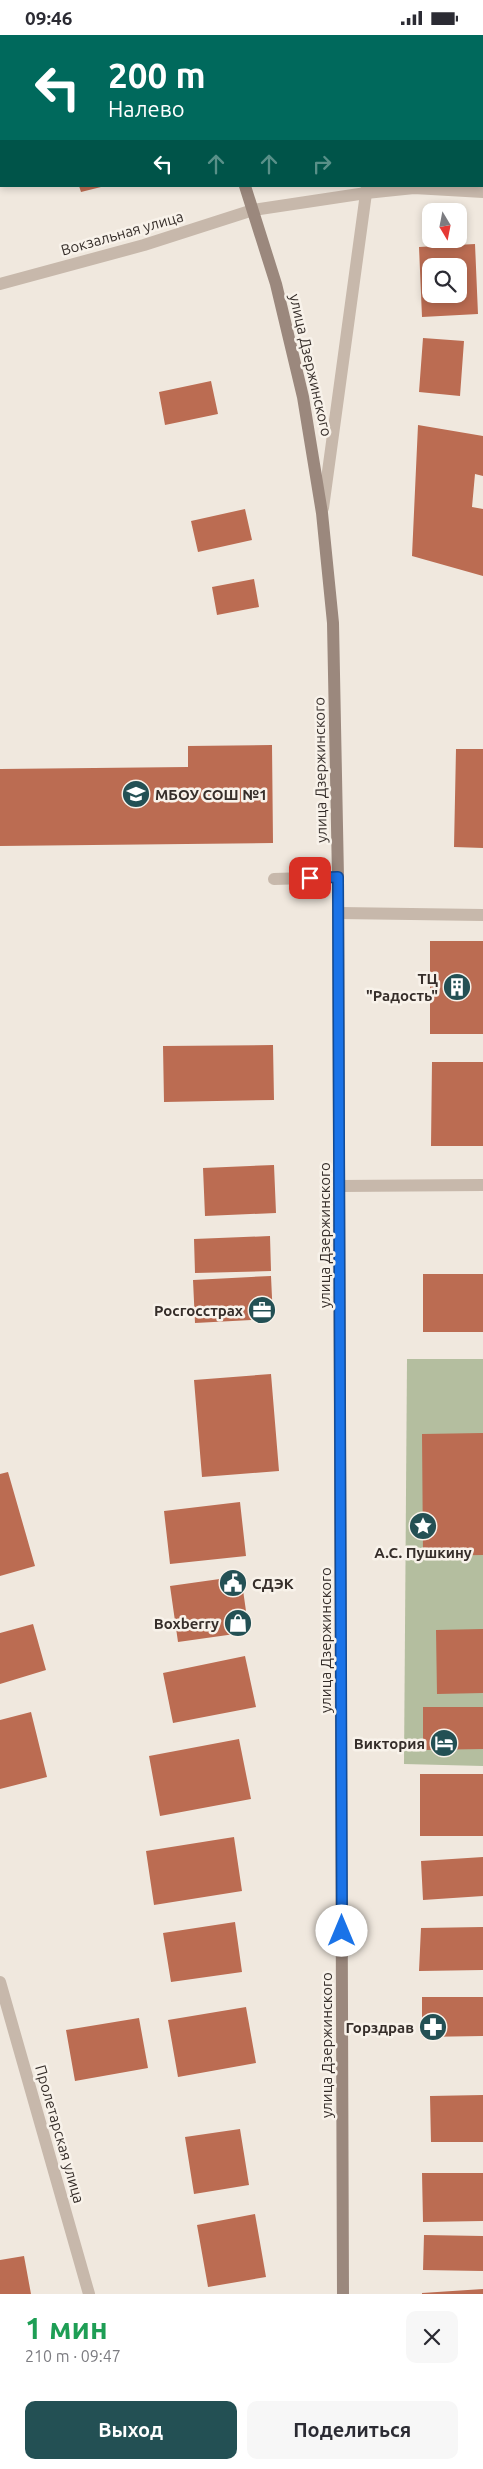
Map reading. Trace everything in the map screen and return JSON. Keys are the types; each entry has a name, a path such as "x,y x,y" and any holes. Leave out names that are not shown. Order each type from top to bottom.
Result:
{"main road":[{"name":"улица Дзержинского","path":"245,187 276,284 295,360 310,436 322,513 334,651 340,1186 343,2294"}],"street":[{"name":"Вокзальная улица","path":"0,284 144,245 253,210 366,190 414,188 483,192"},
{"path":"322,513 366,190"},
{"path":"274,879 338,877"},
{"path":"338,913 483,915"},
{"path":"340,1186 483,1185"},
{"name":"Пролетарская улица","path":"0,1982 89,2294"}],"green space":[{"path":"407,1359 483,1359 483,1766 404,1764"}],"building":[{"path":"79,187 101,187 81,192"},
{"path":"468,244 475,244 478,314 422,317 419,247 467,248"},
{"path":"423,338 464,341 460,396 419,392"},
{"path":"211,381 218,414 165,425 159,392"},
{"path":"418,425 483,436 483,476 475,474 472,507 483,509 483,576 412,556"},
{"path":"245,509 252,540 198,552 191,521"},
{"path":"254,579 259,607 217,615 212,587"},
{"path":"272,745 273,843 0,846 0,769 188,767 188,746"},
{"path":"456,749 483,749 483,848 454,847"},
{"name":"ТЦ \"Радость\"","path":"430,941 483,941 483,1034 430,1034"},
{"path":"273,1045 274,1100 164,1102 163,1046"},
{"path":"432,1062 483,1062 483,1146 431,1146"},
{"path":"274,1165 276,1213 205,1216 203,1168"},
{"path":"270,1236 271,1271 195,1273 194,1239"},
{"path":"423,1274 483,1274 483,1332 423,1332"},
{"path":"271,1276 273,1319 195,1323 193,1280"},
{"path":"271,1374 279,1471 202,1477 194,1380"},
{"path":"483,1433 483,1555 423,1556 422,1434"},
{"path":"8,1472 35,1566 0,1576 0,1474"},
{"path":"240,1502 246,1556 170,1564 164,1511"},
{"path":"241,1576 249,1632 178,1642 170,1586"},
{"path":"33,1624 46,1670 0,1684 0,1633"},
{"path":"483,1629 483,1693 437,1694 436,1630"},
{"path":"245,1656 256,1707 173,1723 163,1673"},
{"path":"423,1707 483,1707 483,1749 423,1750"},
{"path":"31,1712 47,1777 0,1789 0,1720"},
{"path":"239,1739 251,1799 160,1816 149,1756"},
{"path":"420,1774 483,1774 483,1836 420,1836"},
{"path":"234,1837 242,1891 154,1905 146,1851"},
{"path":"483,1857 483,1896 423,1900 421,1861"},
{"path":"235,1922 242,1972 171,1982 163,1933"},
{"path":"483,1927 483,1970 419,1971 421,1928"},
{"path":"422,1997 483,1997 483,2036 422,2037"},
{"path":"246,2007 256,2063 178,2077 168,2020"},
{"path":"139,2018 148,2068 75,2081 66,2030"},
{"path":"483,2095 483,2142 431,2142 430,2096"},
{"path":"240,2129 249,2185 194,2194 185,2137"},
{"path":"422,2173 483,2173 483,2221 423,2222"},
{"path":"255,2214 266,2277 208,2287 197,2225"},
{"path":"424,2235 483,2236 483,2271 423,2270"},
{"path":"24,2256 31,2294 0,2294 0,2260"},
{"path":"483,2289 483,2294 422,2294 422,2293"}],"place":[{"name":"МБОУ СОШ №1","path":"136,794"},
{"name":"ТЦ \"Радость\"","path":"457,987"},
{"name":"Росгосстрах","path":"262,1310"},
{"name":"А.С. Пушкину","path":"423,1526"},
{"name":"СДЭК","path":"233,1583"},
{"name":"Boxberry","path":"238,1623"},
{"name":"Виктория","path":"444,1743"},
{"name":"Горздрав","path":"433,2027"}],"route":[{"path":"310,878 338,877 342,1931"}]}
